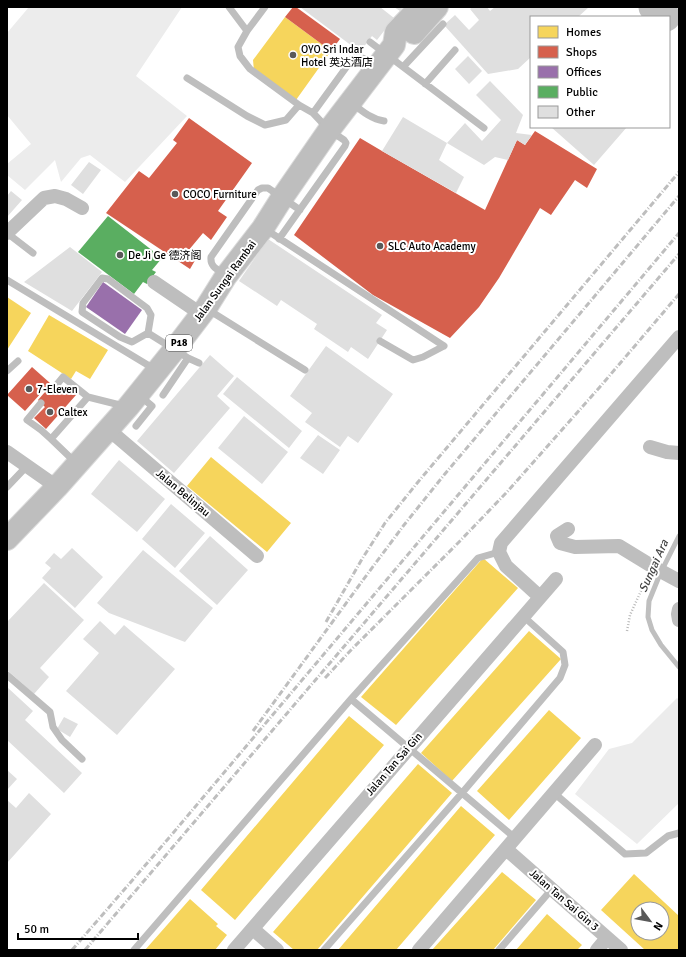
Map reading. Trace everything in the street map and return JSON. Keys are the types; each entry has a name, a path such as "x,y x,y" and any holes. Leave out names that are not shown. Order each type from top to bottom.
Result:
{"main road":[{"name":"Jalan Sungai Rambai","path":"7,539 57,487 108,429 134,409 158,371 181,354 203,311 226,276 271,233 282,198 329,130 386,55 396,32 420,7"},
{"name":"Jalan Sungai Rambai","path":"386,55 406,43 440,15"}],"street":[{"path":"7,233 44,198 56,196 66,198 82,208"},
{"path":"154,282 203,311"},
{"path":"540,597 506,566 498,552 502,543 679,337"},
{"name":"Jalan Belinjau","path":"108,429 257,556"},
{"path":"650,447 667,452 679,453"},
{"path":"7,452 57,487"},
{"path":"568,529 557,536 560,543 575,547 619,546 679,581"},
{"name":"Jalan Tan Sai Gin","path":"234,950 556,579"},
{"path":"679,609 679,620"},
{"path":"419,950 595,745"},
{"name":"Jalan Tan Sai Gin 3","path":"511,844 552,889 621,950"},
{"path":"252,929 277,950"},
{"path":"597,950 607,938"}],"lane":[{"path":"228,7 246,31"},
{"path":"266,7 246,31 238,47 240,56 250,69 299,105 313,113 329,130 346,143 300,210 271,233 444,346 423,357 413,360 380,341"},
{"path":"425,84 455,50"},
{"path":"313,113 353,58 360,57 368,60 386,55 484,128"},
{"path":"187,78 247,116 265,124 286,120 299,105"},
{"path":"350,102 371,118 384,121"},
{"path":"226,276 210,262 211,257 258,190 268,188 300,210"},
{"path":"7,233 33,253"},
{"path":"102,278 108,279 147,308 151,315 148,333 132,342 120,337 82,312 83,303 102,278"},
{"path":"7,280 158,371"},
{"path":"203,311 305,370"},
{"path":"148,333 181,354 199,363"},
{"path":"163,395 181,354"},
{"path":"7,370 18,361"},
{"path":"54,388 63,377 88,397 134,409"},
{"path":"52,439 88,397"},
{"path":"41,403 27,420 52,439 77,464"},
{"path":"7,487 27,466"},
{"path":"134,950 351,699 478,558 498,552"},
{"path":"324,950 462,793 560,678 565,665 563,652 523,616"},
{"path":"7,675 50,712 53,727 62,740 82,759"},
{"path":"351,699 462,793 511,844"},
{"path":"554,793 625,854 646,852 668,836 679,833"},
{"path":"499,950 552,889"}],"path":[{"path":"627,631 630,615 654,567"}],"shaded area":[{"path":"29,7 182,7 136,76 187,116 125,182 90,155 81,158 61,182 55,160 25,190 7,175 7,164 31,144 7,115 7,33"},
{"path":"677,698 679,700 679,803 637,844 575,794 609,749 632,743"}],"building: Homes":[{"name":"OYO Sri Indar Hotel 英达酒店","path":"285,17 331,51 296,100 254,71 253,60"},
{"path":"7,297 31,313 7,350"},
{"path":"49,315 108,350 90,379 76,371 71,379 28,351"},
{"path":"211,457 291,523 267,552 187,486"},
{"path":"483,558 518,588 396,725 361,697"},
{"path":"529,631 561,659 452,781 421,753"},
{"path":"549,710 581,738 509,820 477,791"},
{"path":"349,716 384,745 235,920 201,890"},
{"path":"418,764 452,793 317,950 294,950 273,932"},
{"path":"461,806 495,835 396,950 338,950"},
{"path":"502,872 536,900 493,950 432,950"},
{"path":"634,874 663,901 630,901 630,936 601,910"},
{"path":"190,899 218,924 216,926 227,935 215,950 145,950"},
{"path":"670,908 679,916 679,950 645,950 635,941 670,941"},
{"path":"547,914 582,945 577,950 516,950"}],"building: Shops":[{"path":"293,7 296,7 340,39 331,51 285,17"},
{"name":"COCO Furniture","path":"189,118 252,163 218,211 227,217 211,240 203,233 188,251 197,257 190,269 106,213 139,171 149,178 177,143 173,140"},
{"path":"535,131 597,169 587,188 575,180 551,215 540,208 499,278 479,307 450,338 373,295 294,235 360,138 485,210 517,140 525,145"},
{"name":"7-Eleven","path":"32,367 50,383 25,411 7,395"},
{"name":"Caltex","path":"51,385 59,392 66,385 76,395 46,429 34,418 45,407 38,400"}],"building: Offices":[{"path":"103,282 142,310 125,334 86,307"}],"building: Public":[{"name":"De Ji Ge 德济阁","path":"108,216 162,258 152,270 156,272 147,284 143,282 134,294 78,252"}],"building: Other":[{"path":"300,7 380,7 394,18 377,40 372,36 360,52"},
{"path":"394,7 403,7 400,11"},
{"path":"472,7 487,7 490,11 495,7 589,7 579,16 530,16 530,58 518,69 488,74 444,25 455,15 469,30 479,20 470,9"},
{"path":"468,56 482,71 469,84 455,69"},
{"path":"490,81 523,115 516,133 532,135 525,145 517,140 508,160 495,157 484,165 447,143 465,123 482,141 501,120 476,95"},
{"path":"403,117 447,143 439,160 464,177 456,193 382,151"},
{"path":"552,128 626,128 594,165"},
{"path":"89,162 101,170 83,194 71,185"},
{"path":"11,191 22,200 7,217 7,196"},
{"path":"268,239 382,315 376,323 387,330 368,359 351,347 348,352 314,329 317,324 281,300 277,306 239,281"},
{"path":"70,247 102,272 72,311 24,282"},
{"path":"326,346 393,394 358,443 348,436 340,447 305,422 312,413 290,396"},
{"path":"210,355 234,376 217,396 230,408 174,473 137,441"},
{"path":"237,377 302,431 289,448 223,394"},
{"path":"244,416 288,452 262,484 218,448"},
{"path":"318,435 340,450 323,474 300,458"},
{"path":"119,460 165,499 137,532 91,494"},
{"path":"171,504 205,533 175,568 142,539"},
{"path":"210,536 248,570 217,605 179,571"},
{"path":"72,548 103,577 75,608 42,578 51,568 45,563 54,553 61,559"},
{"path":"143,550 213,608 185,642 109,613 97,603"},
{"path":"44,583 84,620 40,668 49,677 34,694 7,670 7,622"},
{"path":"100,621 115,635 124,625 175,669 117,735 66,691 99,653 83,639"},
{"path":"7,687 33,711 25,720 82,773 64,793 7,740"},
{"path":"64,717 78,724 70,737 57,729"},
{"path":"7,770 17,779 7,790"},
{"path":"29,793 51,814 7,863 7,800 16,808"}],"waterway":[{"path":"653,7 665,16"},
{"name":"Sungai Ara","path":"679,536 660,574 649,601 648,617 652,630 661,645 679,667"}],"railway":[{"path":"326,622 362,559 385,523 679,172"},
{"path":"253,731 404,525 444,475 679,196"},
{"path":"72,950 168,839 679,233"},
{"path":"85,950 679,254"},
{"path":"325,678 506,493 599,388 679,294"}],"place":[{"name":"OYO Sri Indar Hotel 英达酒店","path":"293,55"},
{"name":"COCO Furniture","path":"175,194"},
{"name":"SLC Auto Academy","path":"380,246"},
{"name":"De Ji Ge 德济阁","path":"120,255"},
{"name":"7-Eleven","path":"29,389"},
{"name":"Caltex","path":"50,412"}]}
